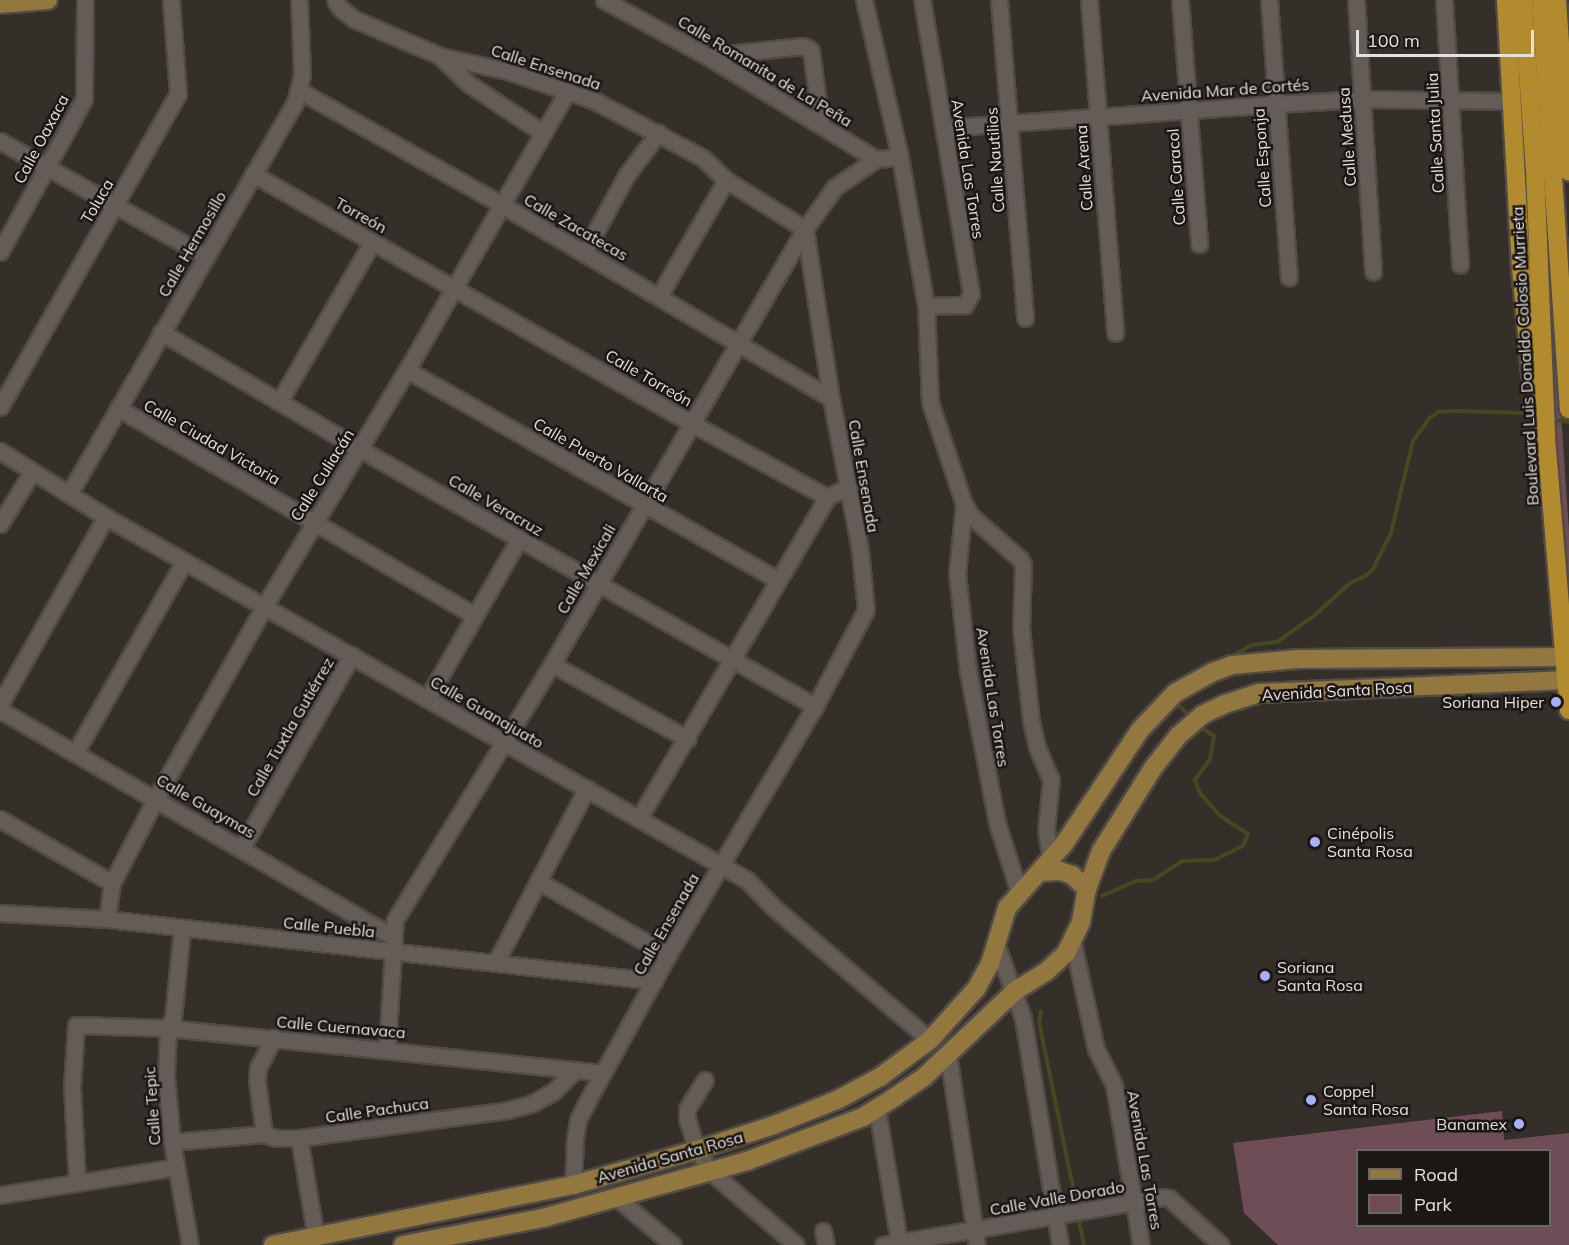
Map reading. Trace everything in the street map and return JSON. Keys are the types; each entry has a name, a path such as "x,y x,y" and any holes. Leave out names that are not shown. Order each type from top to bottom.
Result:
{"highway":[{"path":"1506,0 1521,268 1531,373 1545,401"},
{"name":"Boulevard Luis Donaldo Colosio Murrieta","path":"1523,0 1535,170 1546,438 1569,710"},
{"path":"1541,0 1561,170"},
{"path":"1557,0 1569,403"}],"main road":[{"path":"0,3 48,0"},
{"name":"Avenida Santa Rosa","path":"273,1245 573,1185 697,1150 774,1125 837,1100 880,1077 930,1040 976,989 990,964 1007,908 1019,892 1046,867 1140,730 1162,704 1192,682 1213,672 1232,665 1298,659 1566,657"},
{"name":"Avenida Santa Rosa","path":"404,1245 458,1240 617,1198 811,1138 877,1109 922,1078 1015,991 1057,963 1073,943 1101,851 1160,760 1178,736 1202,715 1225,704 1259,693 1568,680"},
{"path":"1046,867 1072,875 1088,889"}],"street":[{"name":"Calle Oaxaca","path":"0,252 84,99 85,0"},
{"name":"Toluca","path":"0,406 178,94 171,0"},
{"name":"Calle Hermosillo","path":"69,494 300,91 302,74 299,0"},
{"name":"Calle Ensenada","path":"335,0 340,8 354,19 440,56 507,71 595,101 703,158 726,180 805,229 831,398 860,550 866,610 815,705 668,955 578,1120 573,1154 573,1185"},
{"name":"Calle Romanita de La Peña","path":"604,0 707,56 876,159"},
{"name":"Avenida Las Torres","path":"864,0 900,156 926,306 931,368 927,390 964,504 971,516 1020,559 1023,565 1021,628 1030,720 1037,747 1051,780 1046,830 1046,867"},
{"name":"Avenida Las Torres","path":"922,0 971,294 965,305 926,306"},
{"name":"Calle Nautilios","path":"999,0 1025,318"},
{"name":"Calle Arena","path":"1089,0 1115,333"},
{"name":"Calle Caracol","path":"1180,0 1199,244"},
{"name":"Calle Esponja","path":"1269,0 1289,277"},
{"name":"Calle Medusa","path":"1356,0 1373,271"},
{"name":"Calle Santa Julia","path":"1444,0 1452,101 1460,265"},
{"path":"707,56 802,46 808,48 811,51 821,124"},
{"path":"440,56 469,84 543,133"},
{"name":"Calle Culiacán","path":"107,919 112,883 156,798 265,605 360,449 568,90"},
{"name":"Calle Zacatecas","path":"300,91 502,205 831,398"},
{"name":"Avenida Mar de Cortés","path":"944,134 955,127 1011,125 1276,104 1362,99 1511,101"},
{"path":"584,253 626,176 658,133"},
{"path":"0,141 206,256"},
{"name":"Calle Mexicali","path":"387,1048 392,936 395,920 552,664 642,506 805,229 828,194 876,159 900,156"},
{"name":"Torreón","path":"253,174 454,287"},
{"path":"659,296 726,180"},
{"path":"279,402 372,242"},
{"name":"Calle Torreón","path":"454,287 691,423 827,497"},
{"name":"Calle Veracruz","path":"161,332 598,585 815,705"},
{"name":"Calle Puerto Vallarta","path":"406,370 642,506 777,579"},
{"name":"Calle Ciudad Victoria","path":"118,408 474,615"},
{"name":"Calle Guanajuato","path":"0,451 184,562 265,605 503,744 587,788 747,880 772,906 930,1040"},
{"path":"0,524 32,472"},
{"path":"639,818 688,739 777,579 827,497 848,487"},
{"name":"Avenida Las Torres","path":"964,504 957,573 968,672 997,823 1019,892"},
{"path":"0,704 106,517"},
{"path":"427,699 519,539"},
{"path":"75,753 184,562"},
{"name":"Calle Tuxtla Gutiérrez","path":"242,847 352,656"},
{"path":"552,664 688,739"},
{"name":"Calle Guaymas","path":"0,710 242,847 392,936"},
{"path":"496,962 587,788"},
{"path":"0,819 112,883"},
{"path":"538,881 668,955"},
{"name":"Calle Puebla","path":"0,913 107,919 654,981"},
{"name":"Calle Tepic","path":"182,929 173,1018 168,1028 166,1076 172,1142 190,1245"},
{"name":"Avenida Las Torres","path":"1073,943 1096,1049 1114,1085 1141,1245"},
{"path":"996,944 1005,974 1015,991 1023,1018 1062,1216 1060,1245"},
{"name":"Calle Cuernavaca","path":"77,1182 72,1086 76,1025 168,1028 387,1048 602,1073"},
{"path":"264,1134 257,1081 258,1068 273,1038"},
{"path":"948,1054 976,1238"},
{"name":"Calle Pachuca","path":"172,1142 264,1134 276,1138 299,1138 508,1110 531,1104 553,1092 575,1070"},
{"path":"705,1080 687,1109 687,1119 697,1150 710,1171 796,1245"},
{"path":"877,1109 899,1242"},
{"path":"299,1138 316,1237"},
{"path":"0,1195 176,1167"},
{"name":"Calle Valle Dorado","path":"883,1245 976,1238 1062,1216 1163,1197 1169,1198 1221,1245"},
{"path":"617,1198 673,1245"}],"green space":[{"path":"1531,0 1549,161 1555,325 1569,531 1569,596 1553,439"},
{"path":"1502,1111 1504,1140 1569,1133 1569,1245 1278,1245 1244,1213 1233,1143"}],"waterway":[{"path":"1231,657 1252,645 1277,642 1315,615 1350,583 1367,575 1373,569 1391,533 1413,441 1430,418 1438,412 1456,411 1525,413 1541,418"},
{"path":"1551,420 1569,422"},
{"path":"1180,700 1177,704 1192,718"},
{"path":"1102,896 1136,881 1153,880 1182,861 1214,860 1243,846 1248,834 1220,816 1200,793 1195,780 1210,759 1214,736 1199,726"},
{"path":"1041,1011 1039,1022 1077,1207"},
{"path":"1078,1215 1084,1245"}],"place":[{"name":"Soriana Hiper","path":"1556,702"},
{"name":"Cinépolis Santa Rosa","path":"1315,842"},
{"name":"Soriana Santa Rosa","path":"1265,976"},
{"name":"Coppel Santa Rosa","path":"1311,1100"},
{"name":"Banamex","path":"1519,1124"}]}
